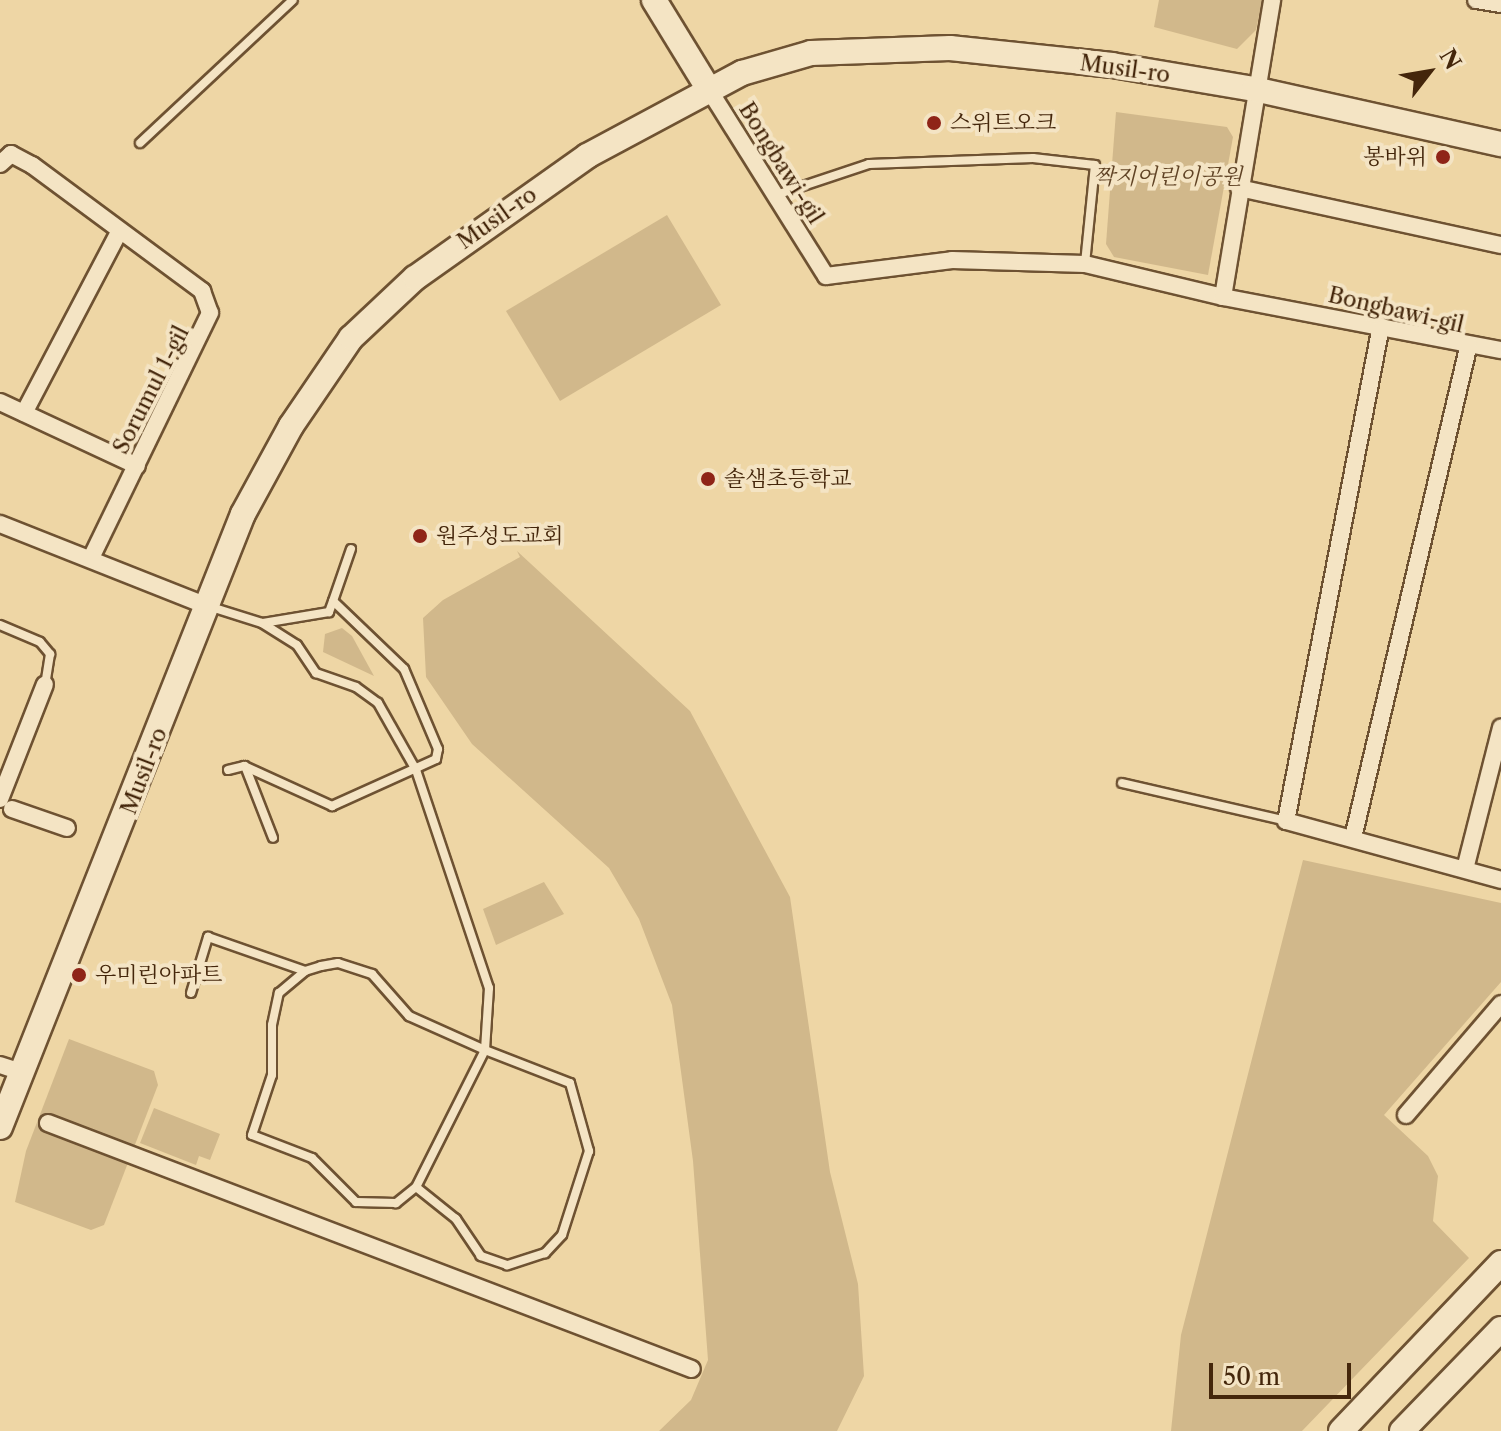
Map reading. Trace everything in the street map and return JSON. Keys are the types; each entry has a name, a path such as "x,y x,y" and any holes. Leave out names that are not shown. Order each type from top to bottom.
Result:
{"street":[{"path":"654,0 708,88"},
{"path":"1223,297 1254,89 1272,0"},
{"path":"1476,0 1501,4"},
{"name":"Musil-ro","path":"0,1127 11,1069 97,892 243,514 291,426 351,338 415,278 488,223 587,156 708,88 811,53 950,48 1112,65 1254,89 1501,144"},
{"name":"Bongbawi-gil","path":"708,88 826,276 952,260 1085,264 1223,297 1469,344 1353,838"},
{"name":"Sorumul 1-gil","path":"0,164 11,154 32,165 202,291 210,313 91,558"},
{"path":"1239,188 1501,245"},
{"path":"24,413 119,232"},
{"path":"1381,326 1286,821 1501,880"},
{"path":"1469,344 1501,350"},
{"path":"0,402 137,466"},
{"path":"0,524 207,606"},
{"path":"45,684 6,804 67,828"},
{"path":"1465,869 1501,728"},
{"path":"1406,1115 1501,1004"},
{"path":"48,1123 692,1369"},
{"path":"1341,1431 1501,1263"},
{"path":"1402,1431 1501,1329"}],"lane":[{"path":"140,143 293,0"},
{"path":"776,195 869,164 1033,158 1095,165 1085,264"},
{"path":"262,623 329,612 351,549"},
{"path":"228,770 244,766 332,806 435,763 438,749 404,669 333,601"},
{"path":"207,606 262,623 297,645 316,673 356,687 378,703 416,770 489,988 485,1050 416,1187 396,1203 356,1202 312,1158 252,1135 272,1075 274,1007 289,981 305,971 338,963 357,967 385,985 409,1016 485,1050 570,1083 589,1151 562,1235 545,1253 513,1264 481,1256 456,1219 416,1187"},
{"path":"0,625 40,642 50,654 45,684"},
{"path":"244,766 273,838"},
{"path":"1122,783 1286,821"},
{"path":"191,993 208,937 305,971"}],"green space":[{"path":"1159,0 1262,0 1256,30 1237,49 1154,27"},
{"name":"짝지어린이공원","path":"1116,112 1227,127 1233,137 1208,275 1114,257 1106,244"},
{"path":"667,215 721,305 560,401 506,311"},
{"path":"517,551 690,711 790,897 830,1172 858,1284 864,1376 837,1431 659,1431 691,1400 708,1360 693,1161 672,1005 639,919 609,868 472,744 426,677 423,618 443,600 520,557"},
{"path":"342,628 352,636 374,676 323,652 325,634"},
{"path":"1303,860 1501,903 1501,982 1384,1115 1428,1156 1438,1176 1433,1221 1469,1258 1302,1431 1171,1431 1181,1335"},
{"path":"544,882 564,914 496,945 483,909"},
{"path":"69,1039 154,1071 158,1085 104,1225 91,1230 15,1202 26,1151"},
{"path":"154,1108 220,1134 210,1160 199,1156 196,1165 140,1143"}],"place":[{"name":"스위트오크","path":"934,123"},
{"name":"봉바위","path":"1443,157"},
{"name":"솔샘초등학교","path":"708,479"},
{"name":"원주성도교회","path":"420,536"},
{"name":"우미린아파트","path":"79,975"}]}
